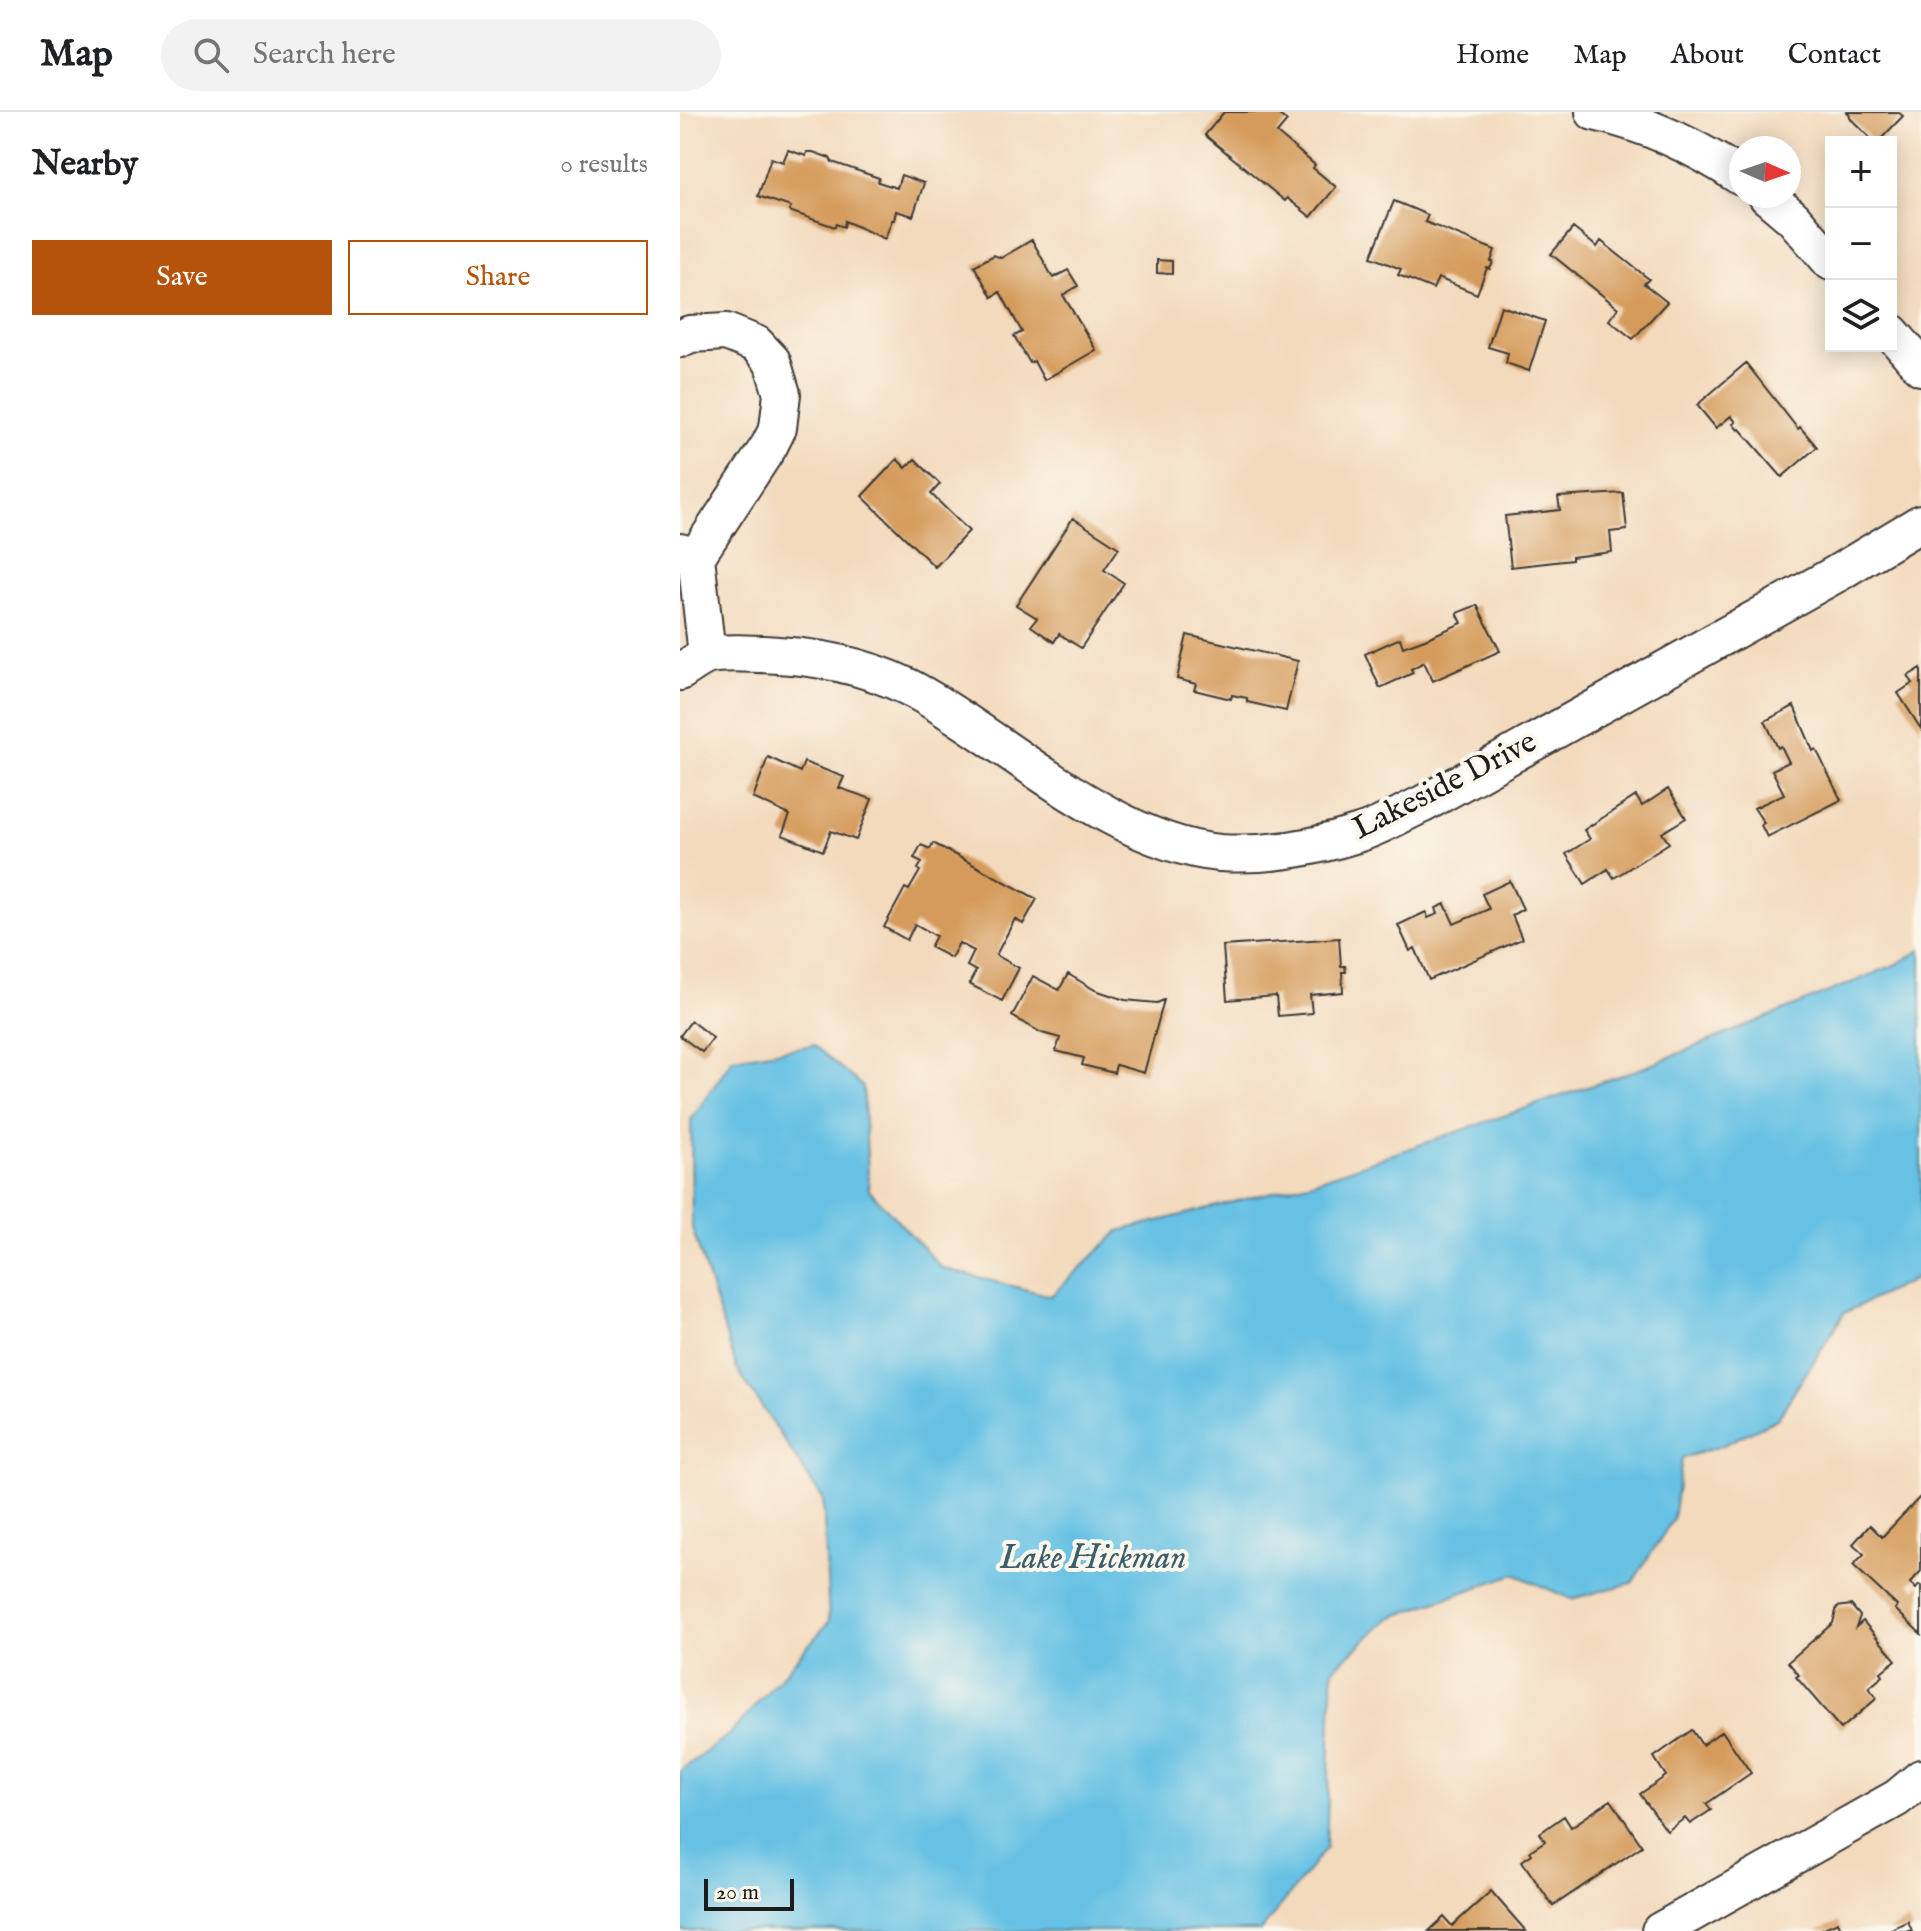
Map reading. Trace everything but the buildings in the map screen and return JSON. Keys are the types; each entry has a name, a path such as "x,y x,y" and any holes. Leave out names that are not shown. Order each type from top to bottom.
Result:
{"street":[{"path":"1594,112 1619,117 1674,137 1729,170"},
{"path":"1781,208 1825,255"},
{"path":"680,339 690,334 726,332 756,344 772,361 782,394 778,428 769,446 688,554 694,664"},
{"path":"1897,339 1921,367"},
{"name":"Lakeside Drive","path":"694,664 803,657 875,672 922,694 1054,781 1131,827 1218,853 1266,853 1364,832 1423,804 1921,523"},
{"path":"1660,1931 1897,1798 1921,1778"}],"water":[{"name":"Lake Hickman","path":"1921,950 1921,1276 1844,1313 1777,1419 1721,1446 1682,1458 1673,1519 1632,1583 1571,1599 1514,1574 1390,1618 1333,1669 1326,1848 1261,1931 680,1931 680,1771 730,1734 829,1622 823,1499 737,1369 692,1228 691,1120 733,1058 814,1045 863,1087 869,1190 942,1268 1051,1296 1119,1231 1312,1182 1648,1066 1897,964"}]}
